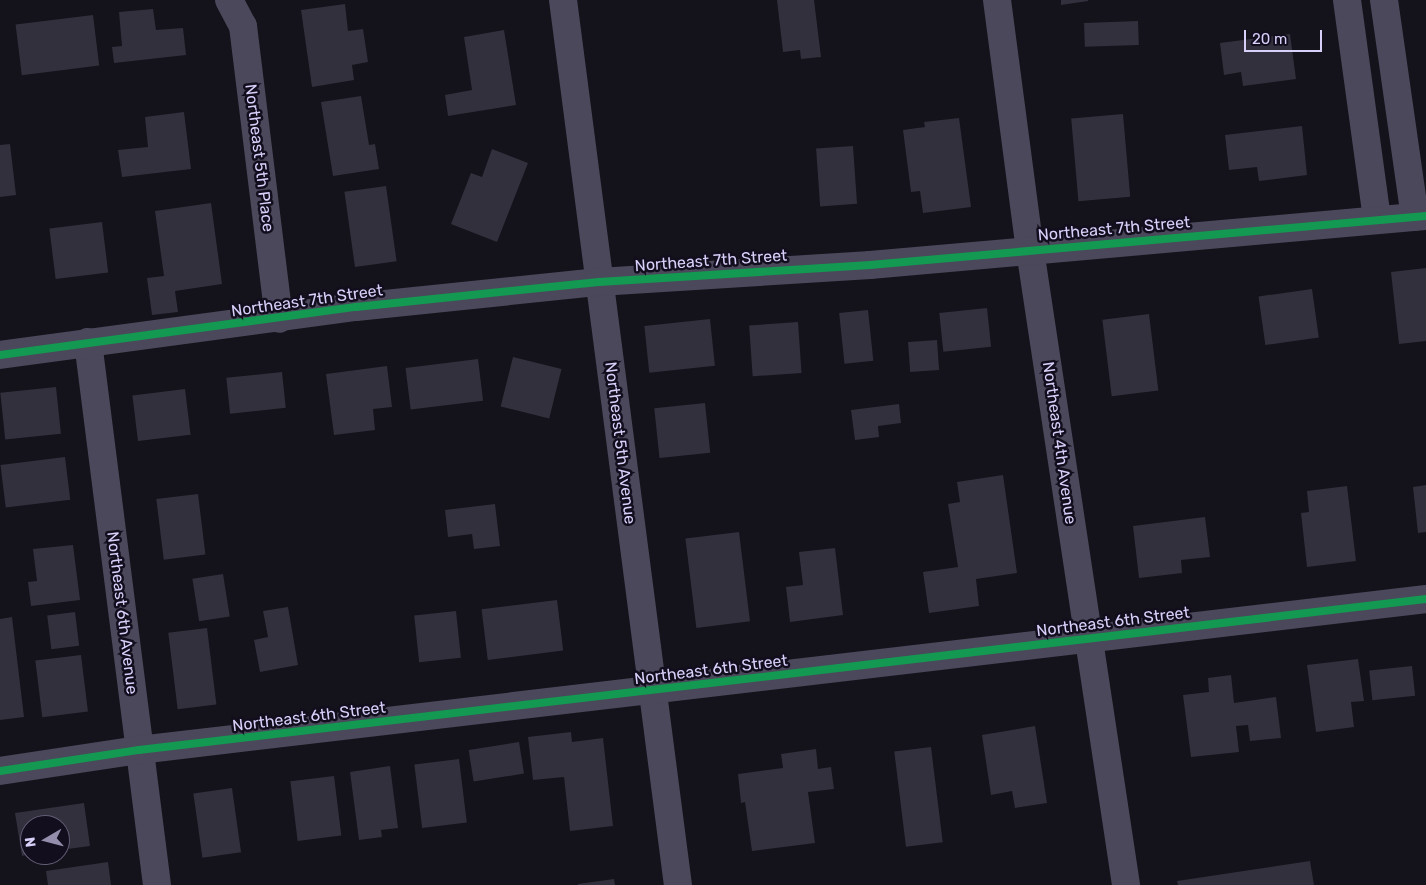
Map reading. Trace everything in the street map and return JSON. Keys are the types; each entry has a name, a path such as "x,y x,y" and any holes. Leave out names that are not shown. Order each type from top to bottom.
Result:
{"street":[{"name":"Northeast 5th Place","path":"229,0 243,26 279,319"},
{"name":"Northeast 5th Avenue","path":"563,0 678,885"},
{"name":"Northeast 4th Avenue","path":"997,0 1030,250 1126,885"},
{"path":"1347,0 1377,220"},
{"path":"1384,0 1420,217"},
{"name":"Northeast 7th Street","path":"0,355 88,342 279,319 356,307 599,282 870,265 1420,217"},
{"name":"Northeast 6th Avenue","path":"88,342 157,885"},
{"name":"Northeast 6th Street","path":"0,771 139,750 652,692 1088,638 1426,599"}],"building":[{"path":"777,0 814,0 821,57 801,59 800,50 783,52"},
{"path":"1061,0 1088,0 1088,1 1061,5"},
{"path":"345,4 348,31 363,29 368,62 352,65 354,80 312,87 301,10"},
{"path":"153,9 156,30 183,28 186,55 114,63 112,47 122,46 119,12"},
{"path":"93,15 99,66 22,75 16,25"},
{"path":"1138,21 1139,45 1085,47 1084,23"},
{"path":"504,30 516,105 448,116 445,95 472,90 464,37"},
{"path":"1290,34 1296,79 1243,86 1241,72 1224,75 1220,43"},
{"path":"361,96 369,145 375,144 379,169 333,176 321,102"},
{"path":"184,112 191,169 122,177 118,150 148,147 145,117"},
{"path":"1123,114 1130,197 1078,201 1071,119"},
{"path":"959,118 971,207 923,213 920,191 911,192 903,130 925,127 924,122"},
{"path":"1302,126 1307,175 1259,181 1257,167 1229,170 1225,135"},
{"path":"10,144 16,195 0,197 0,145"},
{"path":"853,146 857,204 820,206 816,149"},
{"path":"492,149 528,163 497,242 451,224 471,173 482,177"},
{"path":"386,186 397,261 355,267 344,192"},
{"path":"211,203 222,284 175,291 178,312 152,315 147,278 164,276 155,211"},
{"path":"102,222 108,273 56,279 49,228"},
{"path":"1426,268 1426,341 1399,344 1391,272"},
{"path":"1312,289 1319,338 1265,345 1259,297"},
{"path":"987,308 991,347 943,352 939,313"},
{"path":"868,310 873,361 844,364 839,313"},
{"path":"1149,314 1158,390 1112,396 1102,320"},
{"path":"710,319 715,366 649,373 644,326"},
{"path":"798,322 802,373 753,376 749,325"},
{"path":"937,340 939,370 910,372 908,342"},
{"path":"513,357 562,369 549,419 501,406"},
{"path":"478,359 483,401 411,410 406,368"},
{"path":"387,366 392,407 373,409 375,430 334,435 326,374"},
{"path":"282,372 286,408 230,414 226,378"},
{"path":"56,387 61,434 5,440 0,393"},
{"path":"185,389 191,435 138,441 132,395"},
{"path":"705,403 710,453 660,458 654,408"},
{"path":"899,404 901,423 878,426 879,437 855,440 851,410"},
{"path":"65,457 70,500 6,508 0,465"},
{"path":"1003,475 1017,573 976,579 979,606 929,613 923,572 958,567 948,504 960,502 957,482"},
{"path":"1426,485 1426,532 1418,533 1413,487"},
{"path":"1347,486 1356,561 1307,567 1301,513 1309,512 1307,491"},
{"path":"198,494 205,555 164,560 156,499"},
{"path":"495,504 500,546 474,549 472,534 448,537 445,510"},
{"path":"1205,517 1210,557 1181,560 1182,573 1139,578 1133,526"},
{"path":"739,532 750,621 696,628 685,539"},
{"path":"73,545 80,600 31,606 28,582 37,581 33,549"},
{"path":"835,548 843,615 790,622 786,587 803,585 799,552"},
{"path":"223,574 230,616 199,621 192,579"},
{"path":"557,600 563,651 488,660 482,609"},
{"path":"288,607 298,665 260,672 254,640 268,637 263,611"},
{"path":"456,611 461,658 419,662 414,615"},
{"path":"75,612 79,646 51,649 47,615"},
{"path":"12,617 24,717 0,720 0,619"},
{"path":"207,628 216,704 178,709 168,633"},
{"path":"81,655 88,712 42,717 35,661"},
{"path":"1358,659 1364,701 1351,702 1354,727 1316,732 1307,665"},
{"path":"1412,666 1415,696 1372,700 1369,670"},
{"path":"1231,675 1234,703 1276,697 1281,738 1250,741 1248,725 1236,726 1239,752 1191,757 1183,695 1209,692 1208,678"},
{"path":"1035,726 1047,803 1015,808 1012,791 991,795 982,735"},
{"path":"571,732 572,742 603,738 613,826 570,831 564,777 533,780 528,737"},
{"path":"519,742 524,774 474,782 469,750"},
{"path":"931,747 943,842 906,847 894,752"},
{"path":"816,749 818,769 831,767 834,789 808,792 815,843 752,851 745,802 741,803 738,774 783,768 781,754"},
{"path":"459,759 467,823 422,828 414,764"},
{"path":"390,766 398,828 381,830 382,837 359,840 350,772"},
{"path":"334,776 341,836 298,841 290,781"},
{"path":"232,788 241,852 202,858 193,793"},
{"path":"84,803 90,846 70,849 70,815 20,815 20,844 15,813"},
{"path":"1310,861 1314,885 1178,885 1177,881"},
{"path":"108,862 111,885 48,885 46,871"},
{"path":"614,879 615,885 578,885 578,884"}],"cycle path":[{"path":"0,355 356,307 599,282 870,265 1426,216"},
{"path":"0,771 139,750 1426,599"}]}
